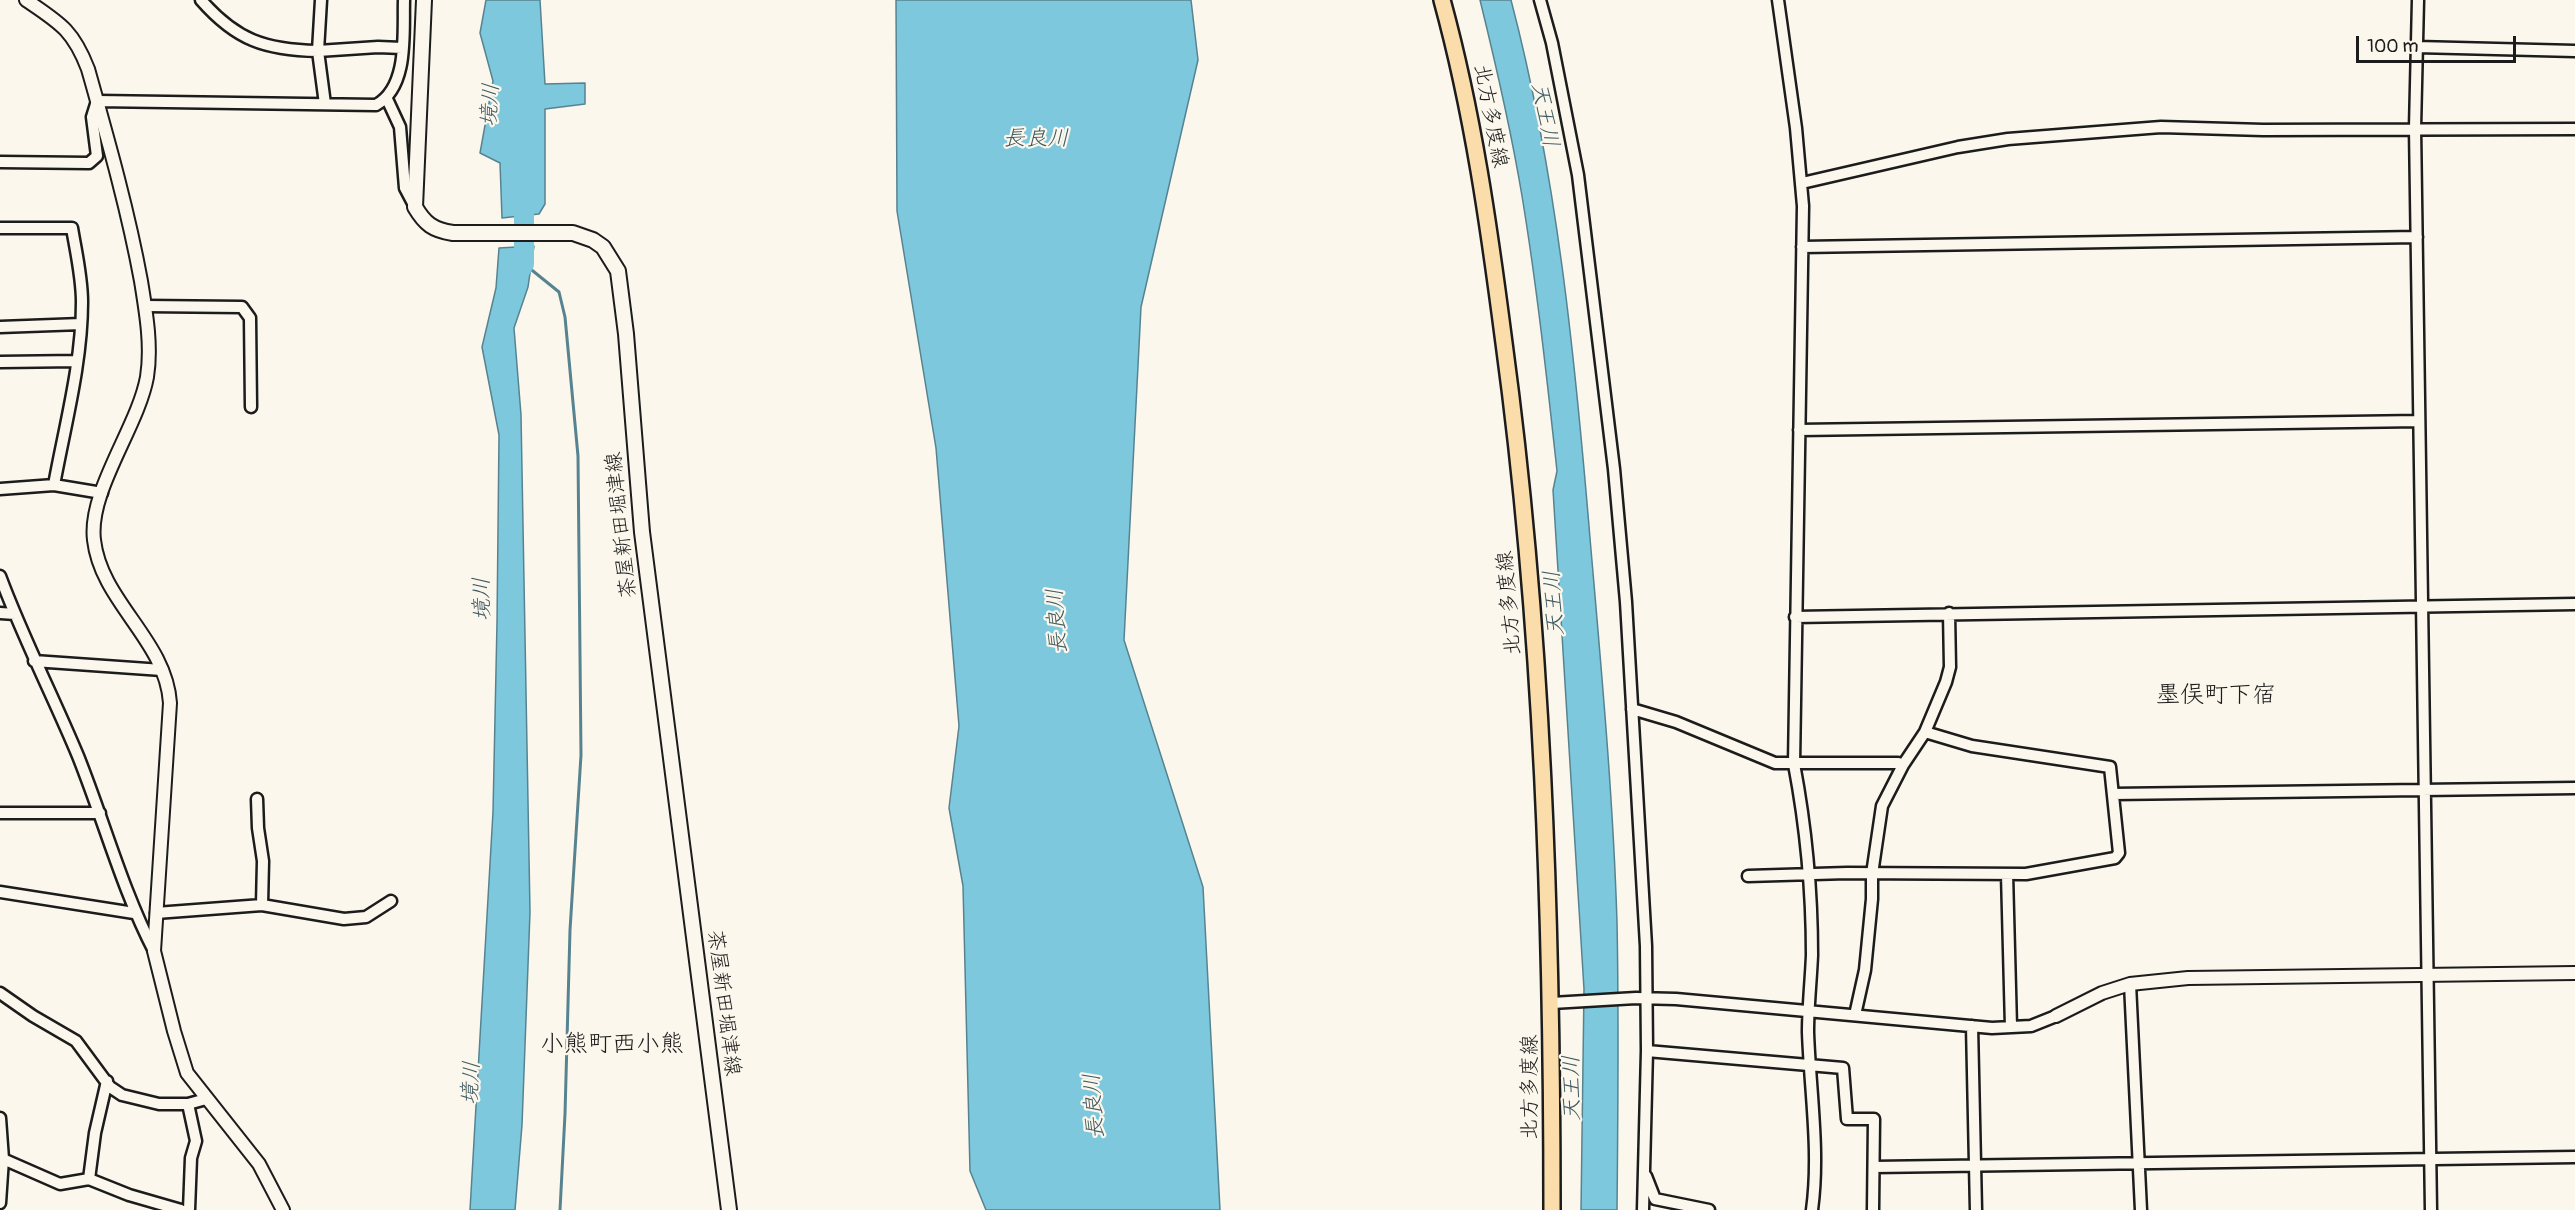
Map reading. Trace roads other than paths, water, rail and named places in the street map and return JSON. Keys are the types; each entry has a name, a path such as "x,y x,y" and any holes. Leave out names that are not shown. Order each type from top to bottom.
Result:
{"main road":[{"path":"415,207 424,0"},
{"name":"北方多度線","path":"1442,0 1454,45 1481,174 1517,440 1535,646 1548,872 1559,1002 1552,1210"},
{"name":"茶屋新田堀津線","path":"415,207 424,223 437,231 573,232 593,240 615,263 621,283 642,532 729,1210"}],"street":[{"path":"26,0 69,31 80,47 132,228 145,306 149,342 147,377 135,416 102,493 94,523 94,539 98,560 110,584 155,653 169,684 170,703 154,951"},
{"path":"201,0 218,19 255,43 292,50 318,51 378,47 402,48"},
{"path":"321,0 318,51 325,104"},
{"path":"97,101 376,105 387,99 397,82 402,48 404,0"},
{"path":"1540,0 1552,43 1578,175 1597,315 1626,602 1639,799 1641,998 1647,1052 1643,1210"},
{"path":"1778,0 1802,183 1794,764 1809,875 1812,955 1809,1012 1814,1166 1812,1210"},
{"path":"2418,0 2415,128 2431,1210"},
{"path":"2417,47 2575,51"},
{"path":"387,99 400,127 405,188 415,207"},
{"path":"0,162 89,163 97,156 92,117 97,101"},
{"path":"1802,183 1958,147 2008,139 2161,127 2263,130 2575,129"},
{"path":"0,228 72,228 82,299 81,324 77,361 54,485"},
{"path":"1802,247 2417,237"},
{"path":"145,306 242,307 250,318 251,407"},
{"path":"0,327 81,324"},
{"path":"0,362 77,361"},
{"path":"1799,430 2419,421"},
{"path":"0,489 54,485 102,493"},
{"path":"0,576 34,661 78,756 135,913 154,951 187,1073 259,1164 283,1210"},
{"path":"1795,617 2575,604"},
{"path":"0,613 15,614"},
{"path":"1855,1015 1865,970 1872,899 1872,874 1882,807 1903,765 1925,732 1950,667 1949,613"},
{"path":"34,661 162,669"},
{"path":"1632,709 1676,722 1775,764 1898,763 1903,765"},
{"path":"1748,876 2026,874 2115,858 2119,853 2110,768 1972,746 1925,732"},
{"path":"2113,794 2575,788"},
{"path":"257,799 263,861 262,905"},
{"path":"0,813 100,813"},
{"path":"2007,874 2011,1027"},
{"path":"0,892 135,913"},
{"path":"156,913 262,905 344,919 366,917 391,901"},
{"path":"1559,1002 1641,998 1972,1026 2011,1027 2031,1026 2102,993 2130,984 2188,978 2575,973"},
{"path":"2130,984 2141,1210"},
{"path":"0,993 33,1016 76,1041 107,1082 122,1095 159,1104 188,1104 206,1099"},
{"path":"1972,1026 1976,1210"},
{"path":"1647,1052 1843,1068 1847,1119 1874,1119 1873,1210"},
{"path":"89,1179 95,1133 107,1082"},
{"path":"188,1104 196,1141 191,1158 189,1210"},
{"path":"0,1203 3,1160 1,1126"},
{"path":"1874,1167 2575,1157"},
{"path":"3,1160 60,1184 89,1179 129,1196 180,1210"},
{"path":"1643,1171 1648,1177 1655,1199 1709,1210"}],"water":[{"path":"486,0 540,0 545,84 585,83 585,104 545,109 545,204 539,214 502,218 500,163 480,153 493,81 480,33"},
{"name":"長良川","path":"896,0 1191,0 1198,60 1141,307 1124,640 1203,887 1220,1210 986,1210 970,1171 963,886 949,808 959,726 936,448 897,211"},
{"name":"天王川","path":"1480,0 1511,0 1541,133 1571,335 1613,826 1618,958 1617,1210 1581,1210 1584,989 1553,490 1557,471 1537,299 1522,196 1503,98"},
{"path":"534,246 528,287 514,328 521,415 530,912 522,1125 515,1210 470,1210 493,812 497,623 499,435 482,347 496,288 499,248"}],"waterway":[{"name":"境川","path":"519,272 524,264 524,189"},
{"path":"528,267 559,292 565,317 578,456 581,755 570,930 560,1210"}],"district":[{"name":"墨俣町下宿","path":"2216,696"},
{"name":"小熊町西小熊","path":"612,1045"}]}
